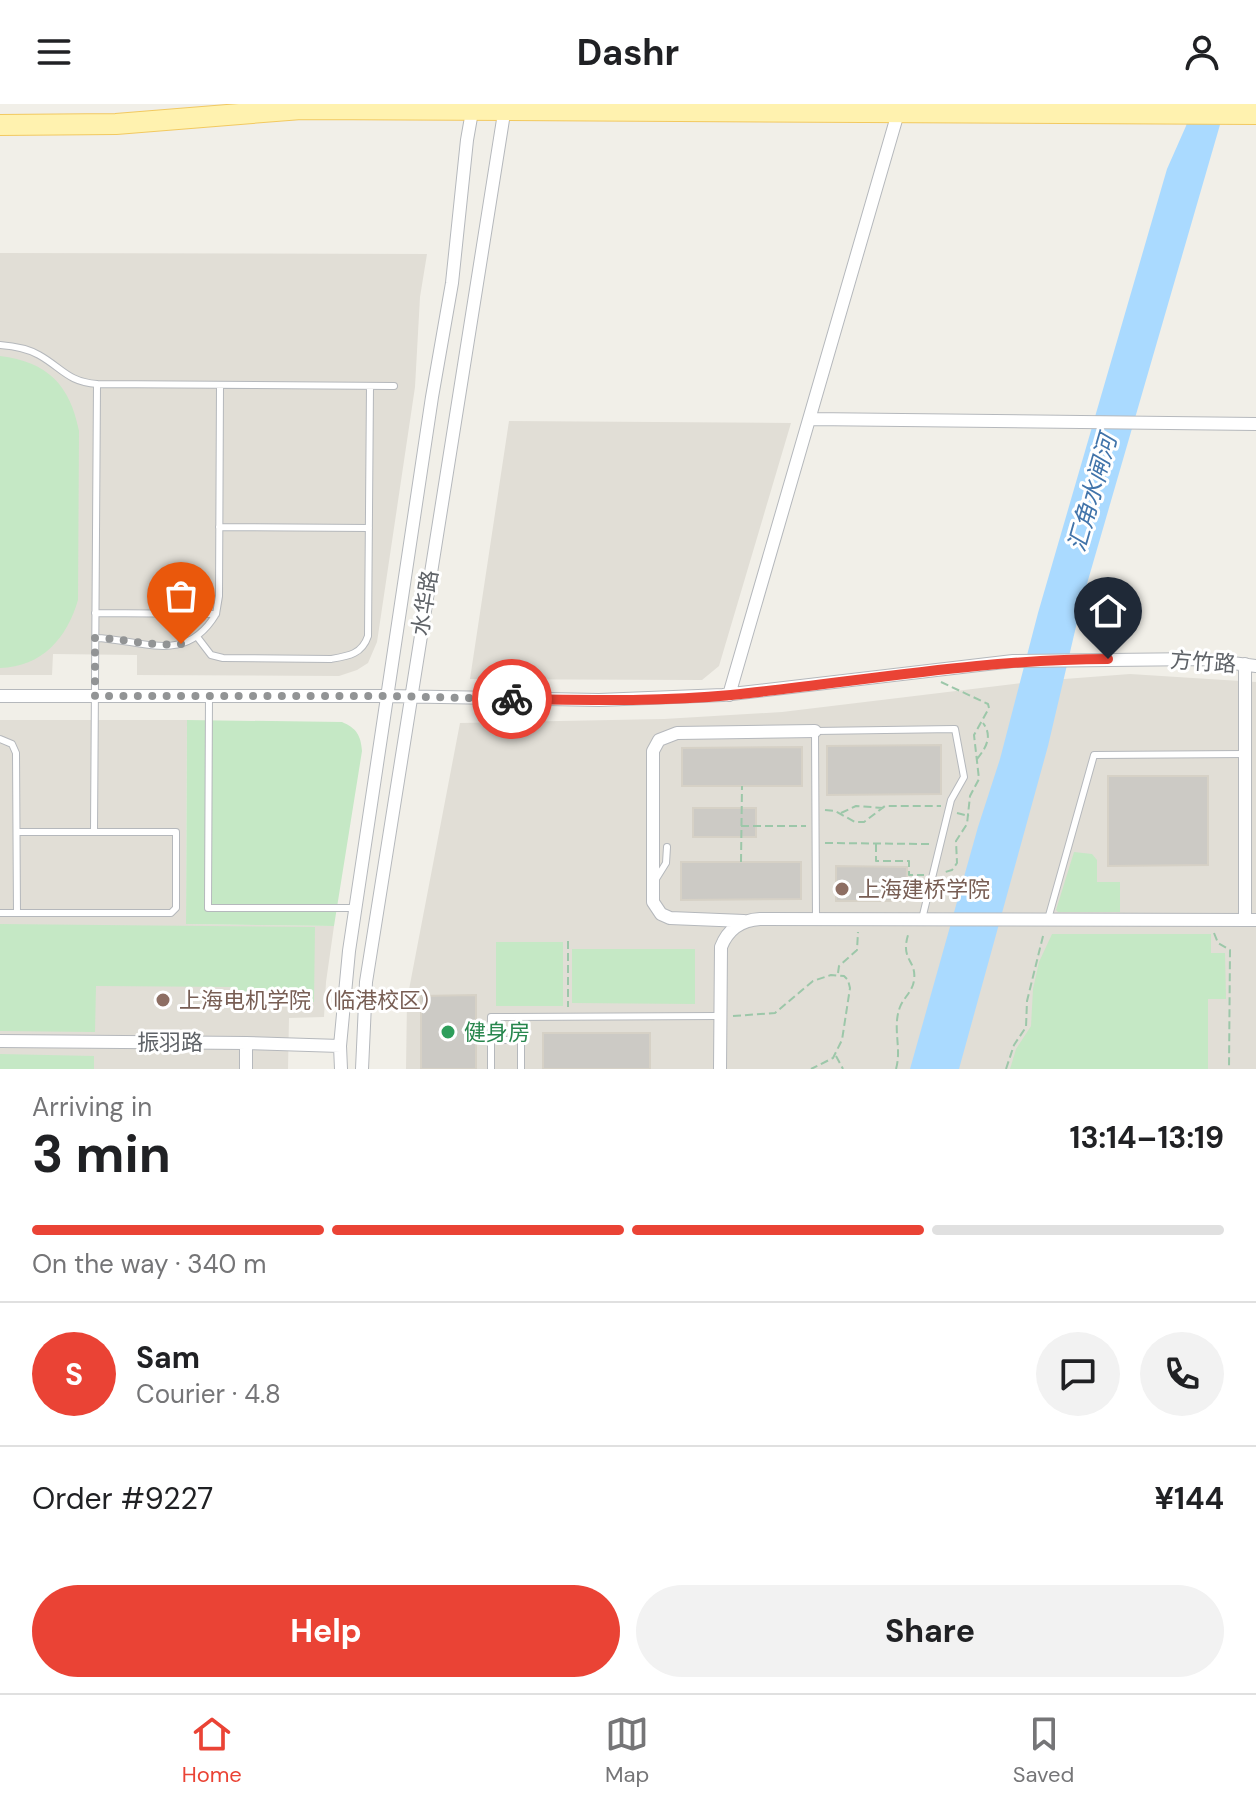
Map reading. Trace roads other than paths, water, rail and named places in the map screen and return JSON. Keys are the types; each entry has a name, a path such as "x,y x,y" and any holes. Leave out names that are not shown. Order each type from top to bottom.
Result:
{"main road":[{"path":"0,125 116,124 301,109 473,106 1256,114"}],"street":[{"name":"水华路","path":"341,1069 340,1046 355,908 452,283 473,106"},
{"name":"水华路","path":"362,1069 366,982 506,106"},
{"path":"729,695 899,109"},
{"path":"810,419 1256,424"},
{"name":"方竹路","path":"0,696 386,696 599,700 729,695 1013,661 1202,659 1250,665"},
{"path":"815,731 677,733 659,740 653,751 653,902 661,914 670,918 744,921 1250,920 1245,754 1250,731 1250,665"},
{"path":"720,1069 721,947 728,932 744,921"},
{"name":"振羽路","path":"0,1041 340,1046"},
{"path":"246,1043 246,1069"}],"lane":[{"path":"0,345 16,346 36,353 79,383 394,386"},
{"path":"94,832 97,384"},
{"path":"95,638 116,638 157,646 181,644 198,638 216,614 219,596 220,385"},
{"path":"198,638 211,655 223,658 331,659 358,652 365,645 368,636 370,386"},
{"path":"219,527 369,528"},
{"path":"95,613 216,614"},
{"path":"209,696 208,908 355,908"},
{"path":"816,919 815,731 955,729 964,777 950,806 933,875 917,919"},
{"path":"0,739 12,744 16,753 17,913"},
{"path":"1048,920 1094,755 1245,754"},
{"path":"0,913 171,913 176,908 176,832 17,832"},
{"path":"653,882 666,863 667,847"},
{"path":"491,1069 491,1017 720,1016"},
{"path":"491,1040 521,1040 521,1069"}],"water":[{"name":"汇角水闸河","path":"1192,104 1226,104 1082,601 1048,746 959,1069 910,1069 1167,169"}],"place":[{"name":"上海建桥学院","path":"842,889"},
{"name":"上海电机学院（临港校区）","path":"163,1000"},
{"name":"健身房","path":"448,1032"}]}
